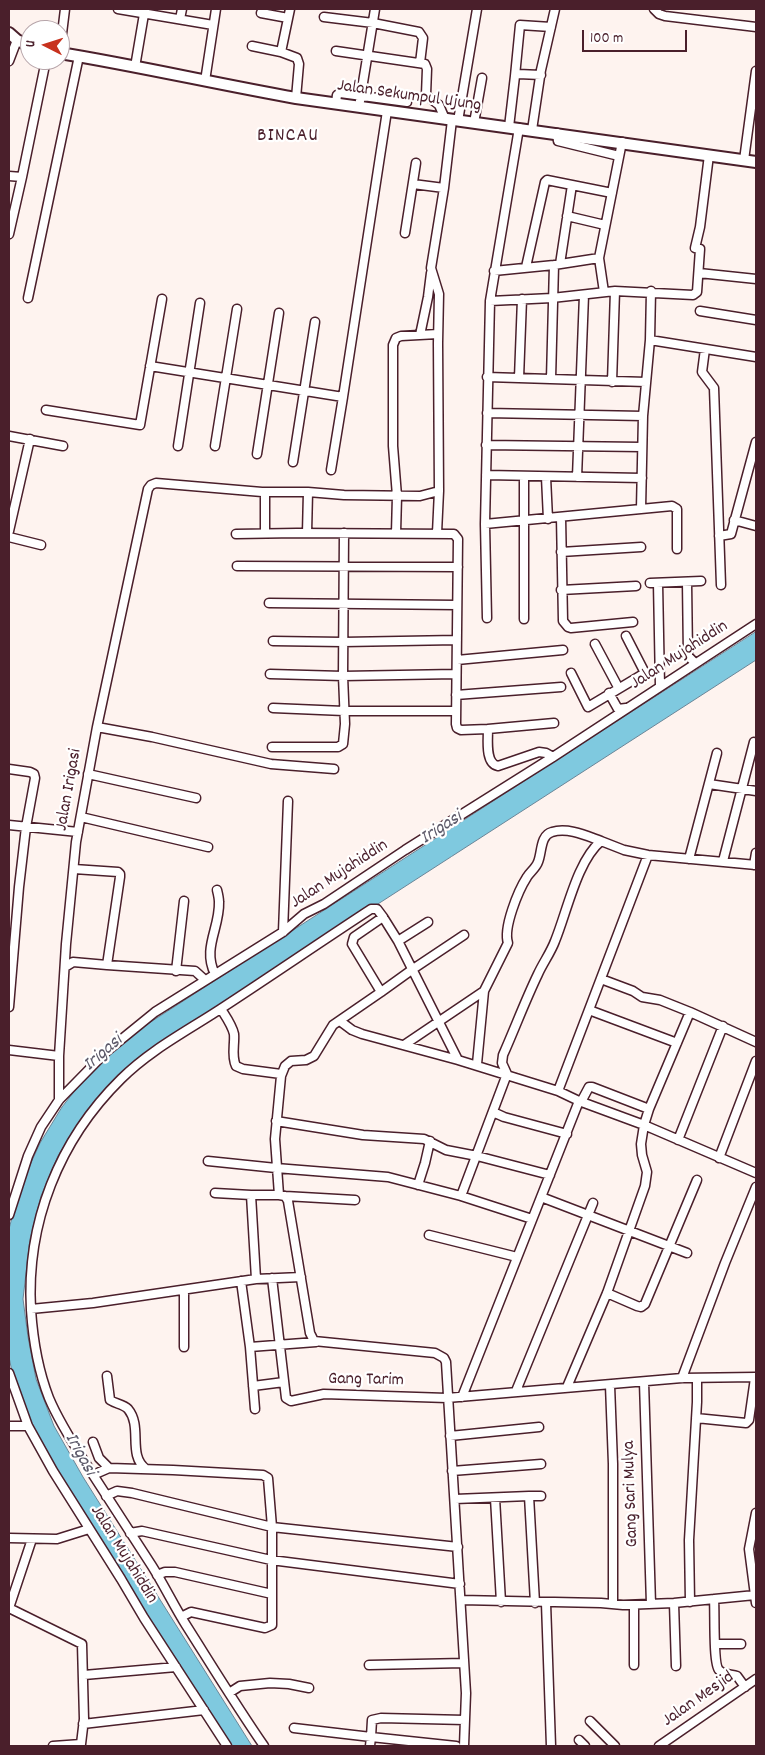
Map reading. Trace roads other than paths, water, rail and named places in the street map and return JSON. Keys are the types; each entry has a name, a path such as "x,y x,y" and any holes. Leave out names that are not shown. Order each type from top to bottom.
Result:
{"main road":[{"path":"9,33 20,41"},
{"name":"Jalan Sekumpul Ujung","path":"70,54 296,98 756,162"}],"street":[{"path":"118,9 213,25"},
{"path":"180,19 182,9"},
{"path":"205,81 216,9"},
{"path":"282,52 290,9"},
{"path":"360,107 375,9"},
{"path":"420,335 428,297 452,120 477,9"},
{"path":"532,130 540,74 555,9"},
{"path":"654,9 659,14 665,16 756,27"},
{"path":"261,13 288,18"},
{"path":"135,66 144,14"},
{"path":"324,17 415,30 423,38 420,63"},
{"path":"487,618 485,524 490,301 514,128 515,76 520,25 551,27"},
{"path":"9,60 17,40"},
{"path":"252,46 294,55 297,58 299,64 296,98"},
{"path":"336,51 425,64 427,69 426,95 439,105 452,120"},
{"path":"28,298 79,56"},
{"path":"9,234 44,70"},
{"path":"744,160 756,71"},
{"path":"515,76 518,74 540,74"},
{"path":"474,123 482,78"},
{"path":"336,103 338,93 407,102"},
{"path":"331,470 387,111"},
{"path":"557,133 558,141 619,156"},
{"path":"604,292 599,258 622,142"},
{"path":"490,301 552,298 616,291 693,294 697,292 700,249 695,248 701,221 709,155"},
{"path":"405,233 416,163"},
{"path":"9,176 22,177"},
{"path":"526,267 545,182 548,180 612,193"},
{"path":"413,184 444,188"},
{"path":"551,379 552,298 572,185"},
{"path":"567,216 605,225"},
{"path":"494,271 599,258"},
{"path":"431,268 439,294 439,491 437,533"},
{"path":"699,273 756,279"},
{"path":"612,382 616,291"},
{"path":"642,509 643,416 650,340 651,291"},
{"path":"577,477 584,295"},
{"path":"46,410 140,425 162,300"},
{"path":"519,378 522,300"},
{"path":"178,446 200,303"},
{"path":"215,446 238,309"},
{"path":"700,311 756,320"},
{"path":"257,454 278,313"},
{"path":"294,462 315,322"},
{"path":"396,533 397,496 393,446 394,345 396,338 401,336 438,334"},
{"path":"650,340 756,357"},
{"path":"705,349 702,372 714,388 721,585"},
{"path":"150,366 342,397"},
{"path":"487,377 646,382"},
{"path":"487,413 643,416"},
{"path":"9,436 63,446"},
{"path":"9,531 30,439"},
{"path":"486,445 642,447"},
{"path":"719,536 731,534 756,445"},
{"path":"486,475 642,478"},
{"path":"524,477 524,619"},
{"path":"546,477 548,519"},
{"path":"96,727 149,487 156,483 265,492 397,496 420,496 439,491"},
{"path":"265,492 265,533"},
{"path":"307,533 308,492"},
{"path":"485,524 669,506 677,509 677,549"},
{"path":"561,517 563,622 568,627 633,622"},
{"path":"734,520 756,526"},
{"path":"272,748 340,747 344,739 344,533"},
{"path":"236,534 450,533 457,536 457,728 461,730 488,729 554,723"},
{"path":"9,537 41,545"},
{"path":"561,552 641,547"},
{"path":"237,566 343,568 458,567"},
{"path":"660,686 654,583 701,581"},
{"path":"688,582 688,656 694,663"},
{"path":"561,590 636,586"},
{"path":"269,603 457,605"},
{"name":"Jalan Mujahiddin","path":"9,1215 28,1156 41,1127 60,1100 107,1051 155,1012 283,932 304,914 324,904 756,624"},
{"path":"571,673 588,706 645,673 626,636"},
{"path":"273,640 343,642 457,640"},
{"path":"595,644 618,687"},
{"path":"457,660 562,650"},
{"path":"270,674 343,676 456,674"},
{"path":"456,694 561,687"},
{"path":"609,694 618,709 626,708"},
{"path":"273,708 344,711 456,711"},
{"name":"Jalan Irigasi","path":"60,1100 59,1056 74,869 78,832 96,727 152,736 271,764 334,769"},
{"path":"488,729 489,756 490,762 494,765 498,766 539,752 553,757"},
{"path":"723,861 754,742"},
{"path":"689,859 717,753"},
{"path":"9,769 30,772 35,776 26,826 19,887 9,1007"},
{"path":"88,774 196,798"},
{"path":"709,784 756,791"},
{"path":"283,932 288,801"},
{"path":"81,817 208,847"},
{"path":"9,825 78,832"},
{"path":"477,1064 484,991 508,943 506,936 507,928 521,889 527,876 538,862 545,838 552,832 563,831 578,834 624,850 648,855 755,865 756,853"},
{"path":"461,1196 507,1074 502,1063 507,1046 537,975 555,942 565,909 580,874 591,852 601,841"},
{"path":"558,1091 648,855"},
{"path":"74,869 120,874 107,965"},
{"path":"215,974 210,959 212,936 219,903 217,890"},
{"path":"176,971 184,901"},
{"path":"264,1746 181,1617 157,1575 69,1436 49,1397 35,1346 31,1309 30,1274 40,1219 54,1175 72,1140 104,1097 139,1063 168,1041 221,1009 371,909 377,909 398,941 458,1060"},
{"path":"381,992 352,942 354,937 383,917"},
{"path":"398,941 428,922"},
{"path":"316,1342 311,1337 288,1201 282,1196 276,1168 276,1122 281,1074 291,1061 306,1060 314,1056 331,1028 340,1021 464,935"},
{"path":"65,967 72,962 195,971 204,980"},
{"path":"601,979 633,991 642,997 660,1000 690,1012 756,1042"},
{"path":"404,1045 484,991"},
{"path":"221,1009 230,1023 234,1034 236,1066 243,1070 281,1074"},
{"path":"589,1010 677,1042"},
{"path":"567,1387 607,1293 640,1201 647,1177 641,1150 644,1125 690,1012"},
{"path":"340,1021 352,1030 362,1034 477,1064 558,1091 580,1102 644,1125 756,1173"},
{"path":"678,1140 723,1026"},
{"path":"9,1050 59,1056"},
{"path":"719,1158 756,1061"},
{"path":"462,1397 566,1134 589,1087 592,1086 649,1109"},
{"path":"493,1112 510,1119 566,1134"},
{"path":"276,1122 363,1135 424,1139 446,1150 550,1175"},
{"path":"418,1185 426,1163 430,1141"},
{"path":"208,1161 384,1176 461,1196 532,1219"},
{"path":"607,1293 637,1306 641,1307 645,1304 697,1180"},
{"path":"682,1378 724,1263 756,1187"},
{"path":"215,1193 355,1200"},
{"path":"251,1196 256,1279"},
{"path":"541,1197 687,1253"},
{"path":"516,1392 593,1203"},
{"path":"429,1235 517,1257"},
{"path":"31,1309 93,1303 256,1279 301,1276"},
{"path":"254,1386 284,1382 272,1278"},
{"path":"242,1282 255,1409"},
{"path":"184,1290 184,1347"},
{"path":"250,1347 316,1342 439,1354 444,1358 446,1362 461,1600 464,1663 464,1746"},
{"name":"Jalan Mujahiddin","path":"9,1372 28,1426 52,1471 227,1746"},
{"path":"107,1376 110,1400 126,1407 131,1415 135,1428 137,1459 146,1469"},
{"name":"Gang Tarim","path":"284,1382 286,1398 293,1401 330,1394 448,1398 682,1378 756,1378"},
{"path":"690,1602 689,1540 697,1378"},
{"path":"696,1418 744,1424 748,1422 756,1378"},
{"name":"Gang Sari Mulya","path":"644,1382 651,1604"},
{"path":"610,1385 613,1464 613,1604"},
{"path":"9,1426 28,1426"},
{"path":"450,1436 539,1427"},
{"path":"93,1442 99,1458 109,1468"},
{"path":"452,1471 541,1464"},
{"path":"94,1475 109,1468 265,1476 269,1479 272,1527 272,1623 266,1628 191,1612 181,1617"},
{"path":"106,1496 116,1491 132,1493 272,1527 458,1547"},
{"path":"530,1496 535,1603"},
{"path":"454,1499 541,1496"},
{"path":"496,1498 501,1602"},
{"path":"461,1600 634,1605 756,1599 749,1549 756,1513"},
{"path":"9,1538 32,1540 57,1539 89,1529"},
{"path":"130,1533 142,1531 271,1560 460,1584"},
{"path":"32,1540 9,1608 82,1644 84,1675 81,1745 53,1746"},
{"path":"157,1575 165,1572 175,1572 272,1594"},
{"path":"714,1600 715,1644 718,1668 720,1672 738,1676 745,1687"},
{"path":"546,1603 551,1746"},
{"path":"674,1604 676,1666"},
{"path":"634,1605 634,1665"},
{"path":"715,1644 741,1644"},
{"path":"369,1665 464,1663"},
{"path":"84,1675 176,1667"},
{"name":"Jalan Mesjid","path":"659,1746 756,1678"},
{"path":"229,1693 240,1686 270,1683 309,1688"},
{"path":"83,1724 204,1710"},
{"path":"370,1746 372,1720 375,1719 465,1720"},
{"path":"590,1721 615,1746"},
{"path":"294,1728 456,1746"}],"water":[{"path":"756,632 756,660 147,1053 109,1085 80,1120 58,1156 41,1196 30,1239 23,1299 36,1379 54,1426 83,1477 252,1746 227,1746 31,1429 16,1391 9,1357 9,1229 20,1187 40,1143 62,1107 84,1079 109,1054 143,1027"}],"district":[{"name":"BINCAU","path":"288,137"}],"water label":[{"name":"Irigasi","path":"442,829"},
{"name":"Irigasi","path":"104,1054"},
{"name":"Irigasi","path":"79,1455"}]}
